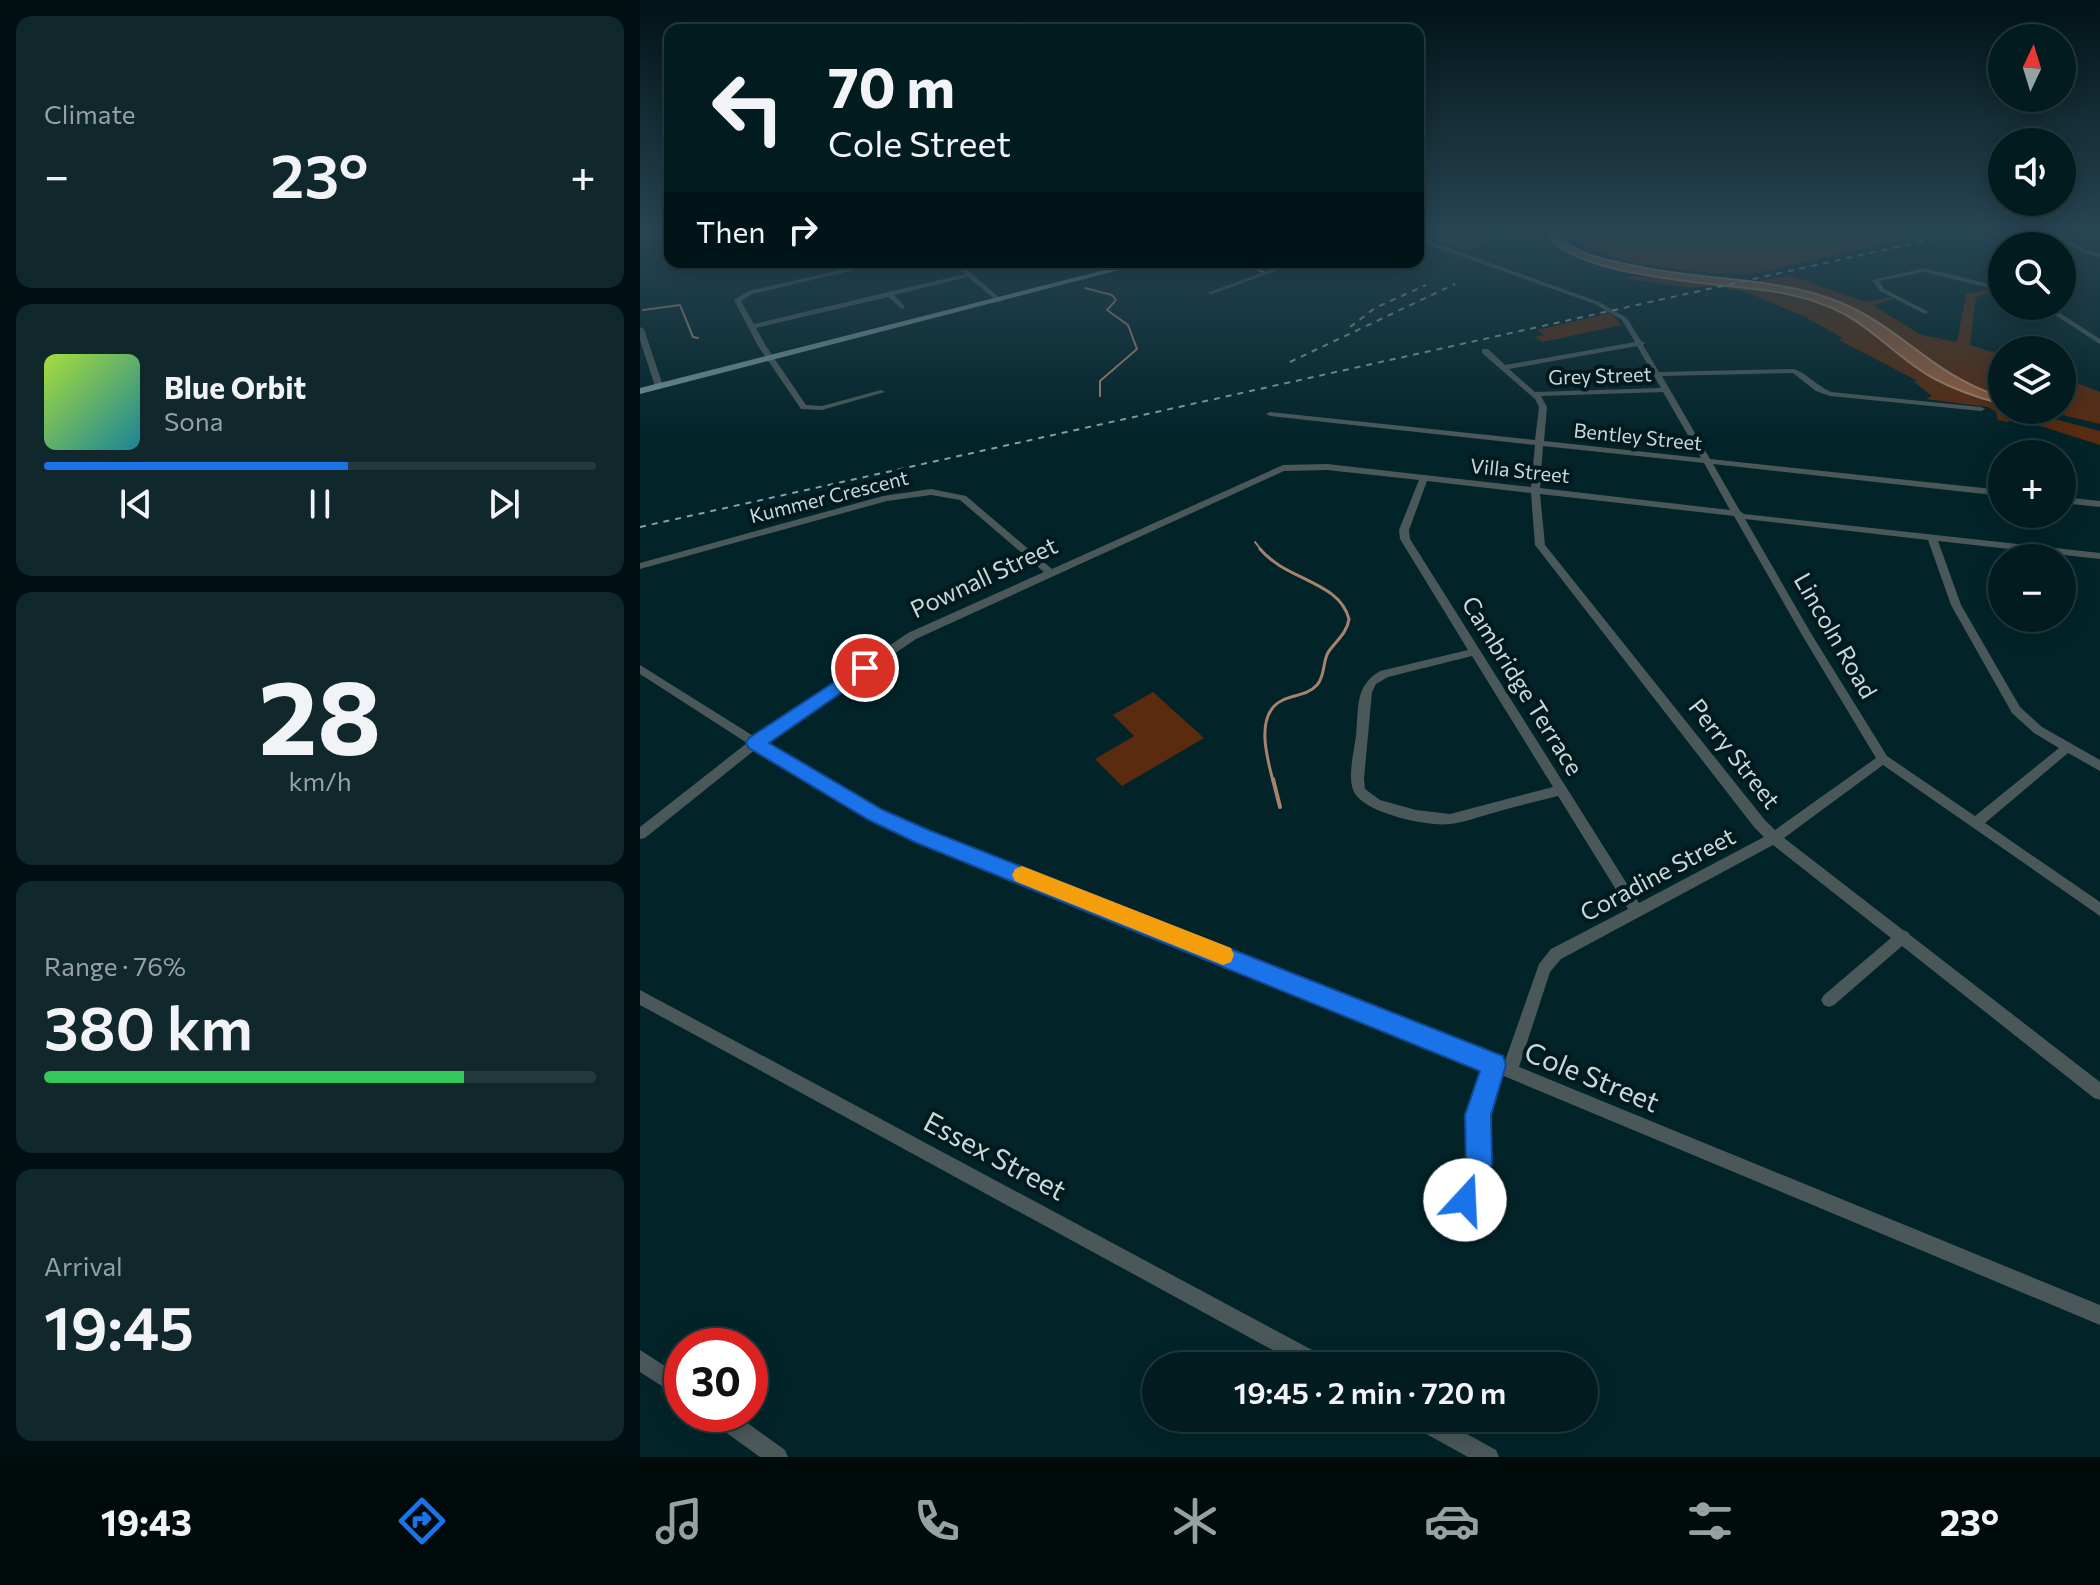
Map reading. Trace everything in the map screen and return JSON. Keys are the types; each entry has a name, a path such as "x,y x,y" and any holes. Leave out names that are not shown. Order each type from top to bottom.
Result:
{"main road":[{"path":"640,391 1000,301"}],"street":[{"path":"738,301 771,359 804,407 808,409 881,392"},
{"path":"751,327 860,301"},
{"path":"896,301 902,307"},
{"name":"Lincoln Road","path":"1589,301 1613,310 1625,319 1641,343 1807,635 1883,759 2100,910"},
{"path":"1903,301 1925,312"},
{"path":"2066,320 2100,342"},
{"path":"640,329 659,386"},
{"path":"1505,367 1641,343"},
{"path":"1485,351 1534,394"},
{"path":"640,368 650,365"},
{"path":"1658,374 1794,371 1815,388 1830,394 1981,409"},
{"name":"Grey Street","path":"1534,394 1667,390"},
{"name":"Perry Street","path":"1534,394 1543,407 1537,444 1535,491 1538,538 1545,553 1759,823 1774,838 2100,1092"},
{"name":"Bentley Street","path":"1270,414 1988,492"},
{"name":"Villa Street","path":"1296,466 2100,556"},
{"name":"Pownall Street","path":"640,834 755,743 912,636 1269,472 1296,466"},
{"name":"Cambridge Terrace","path":"1424,478 1404,530 1405,539 1636,910"},
{"name":"Kummer Crescent","path":"640,566 886,498 931,492 963,498 1050,572"},
{"path":"2076,501 2100,504"},
{"path":"1932,537 1956,605 2016,710 2038,730 2100,766"},
{"path":"1475,652 1384,674 1372,681 1366,692 1358,779 1360,791 1370,802 1432,819 1450,819 1561,790"},
{"name":"Cole Street","path":"640,669 755,743 876,815 924,837 1502,1068 2100,1315"},
{"path":"1975,824 2068,747"},
{"name":"Coradine Street","path":"1465,1200 1479,1164 1478,1115 1502,1068 1544,969 1556,954 1774,838 1883,759"},
{"path":"1829,1000 1903,936"},
{"name":"Essex Street","path":"640,997 1296,1352"},
{"path":"640,1360 664,1377"},
{"path":"743,1432 778,1457"},
{"path":"1443,1432 1489,1457"}],"shaded area":[{"path":"1768,301 1810,301 1847,315 1933,378 1988,399 1988,407 1926,399 1932,396 1913,381 1918,381 1839,340 1843,338"},
{"path":"1814,301 1836,301 1861,312 1956,377 1988,392 1988,400 1933,378 1837,310"},
{"path":"1834,301 1887,301 1873,305 1921,335 1957,342 1965,301 1976,301 1970,345 1988,351 1988,392 1947,372 1853,309"},
{"path":"1610,313 1622,325 1543,342 1534,337 1544,335 1537,330"},
{"path":"2076,383 2100,392 2100,424 2076,418"},
{"path":"2035,424 2074,424 2100,431 2100,445"},
{"path":"1153,692 1204,738 1122,786 1095,759 1134,736 1113,715"}],"waterway":[{"path":"1100,396 1100,381 1137,349 1128,325 1107,310 1115,301"},
{"path":"643,310 680,305 693,337 698,338"},
{"path":"1255,542 1262,551"},
{"path":"1262,551 1271,560 1335,597 1349,619 1344,632 1327,655 1317,685 1305,693 1283,700 1268,715 1265,737 1273,781"},
{"path":"1273,779 1280,807"}],"railway":[{"path":"1350,327 1375,308 1391,301"},
{"path":"1290,362 1419,301"},
{"path":"640,527 1655,301"}],"slow traffic":[{"path":"1022,875 1223,955"}],"route":[{"path":"865,668 755,743 876,815 924,837 1093,902 1494,1065 1478,1115 1479,1164 1465,1200"}]}
